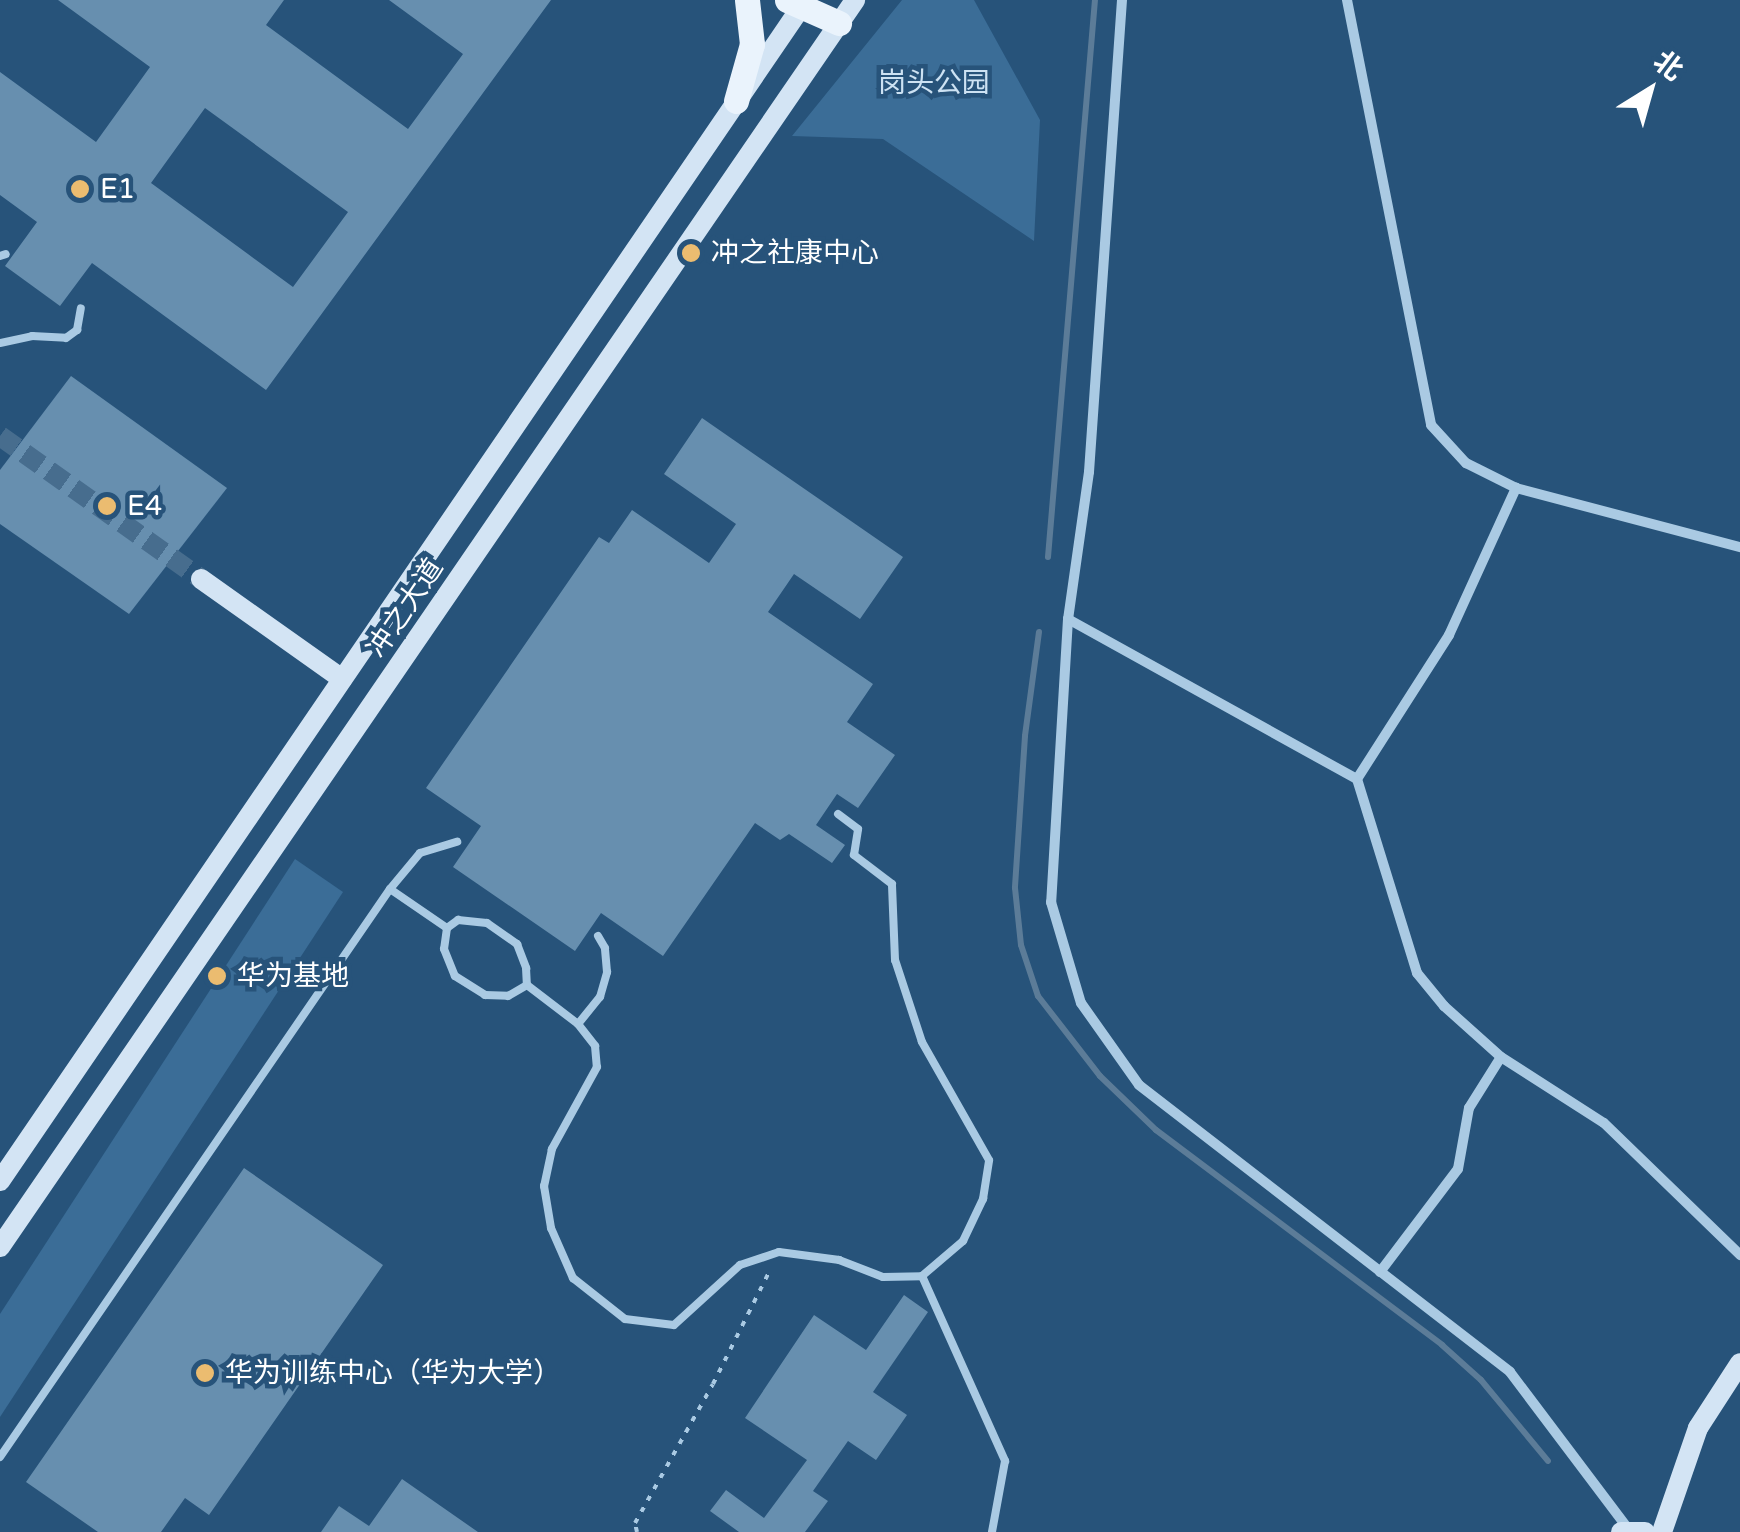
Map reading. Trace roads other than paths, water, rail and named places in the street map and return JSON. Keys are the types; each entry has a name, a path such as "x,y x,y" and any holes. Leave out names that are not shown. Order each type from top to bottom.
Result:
{"main road":[{"path":"736,100 752,44 747,0"},
{"name":"冲之大道","path":"0,1248 856,0"},
{"path":"804,2 839,23"},
{"name":"冲之大道","path":"0,1181 804,2"},
{"path":"201,579 342,679"},
{"path":"1662,1532 1698,1428 1740,1363"}],"street":[{"path":"1122,0 1089,472 1068,619 1051,902 1081,1004 1139,1085 1510,1372 1632,1532"},
{"path":"1347,0 1431,426 1466,463 1516,488 1740,547"},
{"path":"1357,779 1449,635 1516,488"},
{"path":"1068,619 1357,779 1417,973 1444,1006 1501,1057 1604,1124 1740,1255"},
{"path":"1380,1272 1458,1170 1469,1108 1501,1057"}],"lane":[{"path":"0,343 32,336 66,338 77,330 81,308"},
{"path":"527,985 508,996 485,996 455,976 444,949 447,928 458,920 487,923 517,944 526,968 527,985 578,1024 595,1046 597,1067 552,1149 544,1186 551,1228 573,1278 625,1318 674,1324 740,1265 779,1252 840,1260 883,1277 922,1276 962,1241 983,1199 989,1160 922,1042 895,960 892,884 854,855 858,830 838,814"},
{"path":"0,1458 390,889 420,853 457,842"},
{"path":"390,889 447,928"},
{"path":"578,1024 600,997 608,972 606,948 598,936"},
{"path":"922,1276 1005,1461 992,1532"}],"waterway":[{"path":"1048,557 1095,0"},
{"path":"1039,632 1025,736 1015,888 1021,945 1038,996 1100,1076 1156,1130 1442,1345 1481,1380 1548,1461"}],"tunnel":[{"path":"0,436 201,579"}],"place":[{"name":"E1","path":"80,189"},
{"name":"冲之社康中心","path":"691,253"},
{"name":"E4","path":"107,506"},
{"name":"华为基地","path":"217,976"},
{"name":"华为训练中心（华为大学）","path":"205,1373"}],"park label":[{"name":"岗头公园","path":"934,83"}]}
